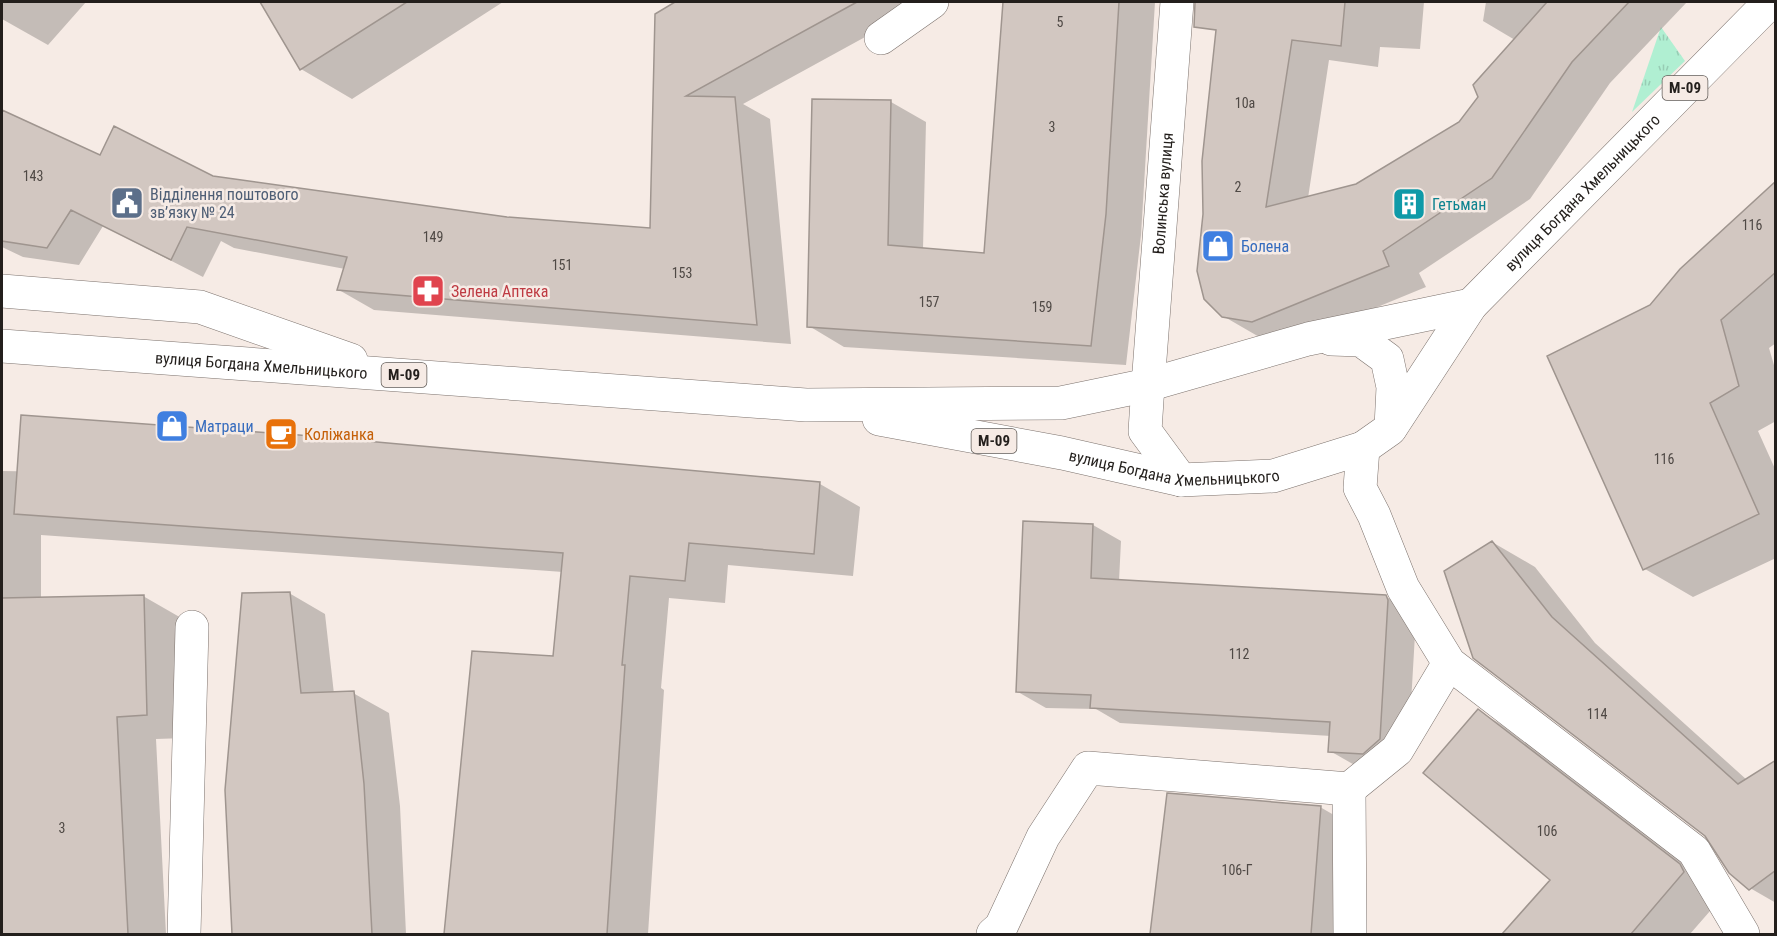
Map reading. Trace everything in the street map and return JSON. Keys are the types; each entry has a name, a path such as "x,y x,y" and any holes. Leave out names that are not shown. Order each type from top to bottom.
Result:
{"main road":[{"path":"881,38 932,2"},
{"name":"Волинська вулиця","path":"1177,2 1145,430 1181,480"},
{"name":"вулиця Богдана Хмельницького","path":"806,405 1062,453 1181,480 1273,476 1363,448 1390,429 1471,305 1770,2"},
{"path":"2,291 200,307 392,374"},
{"name":"вулиця Богдана Хмельницького","path":"2,346 806,405 1061,403 1148,385 1308,339 1471,305"},
{"path":"1308,339 1360,340 1387,359 1393,387 1390,429"},
{"path":"1363,448 1360,488 1374,515 1403,588 1449,663 1694,851 1743,934"},
{"path":"184,934 192,627"},
{"path":"993,934 1000,927 1043,837 1088,768 1349,789 1398,750 1449,663"},
{"path":"1349,789 1350,934"}],"green space":[{"path":"1661,27 1685,61 1632,112"}],"building":[{"path":"260,2 407,2 300,70"},
{"path":"675,2 857,2 686,96 735,97 757,325 337,290 347,257 187,227 171,260 71,210 47,248 2,241 2,110 100,155 114,126 213,176 507,217 650,228 655,14"},
{"path":"1003,2 1119,2 1106,214 1091,346 807,327 812,99 891,100 888,245 984,253"},
{"path":"1195,2 1345,2 1341,46 1292,40 1266,207 1356,184 1459,122 1478,97 1473,85 1547,2 1629,2 1572,62 1492,178 1383,251 1389,266 1252,322 1222,317 1204,299 1197,271 1203,214 1202,161 1216,30 1194,27"},
{"path":"1776,181 1776,272 1721,320 1739,386 1710,403 1759,514 1643,570 1547,356 1650,305 1680,269"},
{"path":"21,415 299,435 820,482 814,554 689,543 685,581 630,576 622,665 625,665 607,934 444,934 472,651 553,656 563,553 14,514"},
{"path":"1023,521 1093,524 1091,578 1386,595 1388,600 1380,739 1363,754 1328,752 1330,722 1090,708 1091,695 1016,692"},
{"path":"1492,541 1552,617 1738,784 1776,760 1776,870 1749,890 1729,873 1705,836 1473,658 1444,571"},
{"path":"290,592 301,693 354,691 364,784 372,934 232,934 225,790 242,593"},
{"path":"144,595 147,715 117,717 128,934 2,934 2,598"},
{"path":"1478,709 1680,864 1684,872 1631,934 1502,934 1550,880 1423,773"},
{"path":"1167,793 1321,806 1311,934 1150,934"}],"place":[{"name":"Відділення поштового зв’язку № 24","path":"127,203"},
{"name":"Гетьман","path":"1409,204"},
{"name":"Болена","path":"1218,246"},
{"name":"Зелена Аптека","path":"428,291"},
{"name":"Матраци","path":"172,426"},
{"name":"Коліжанка","path":"281,434"}]}
